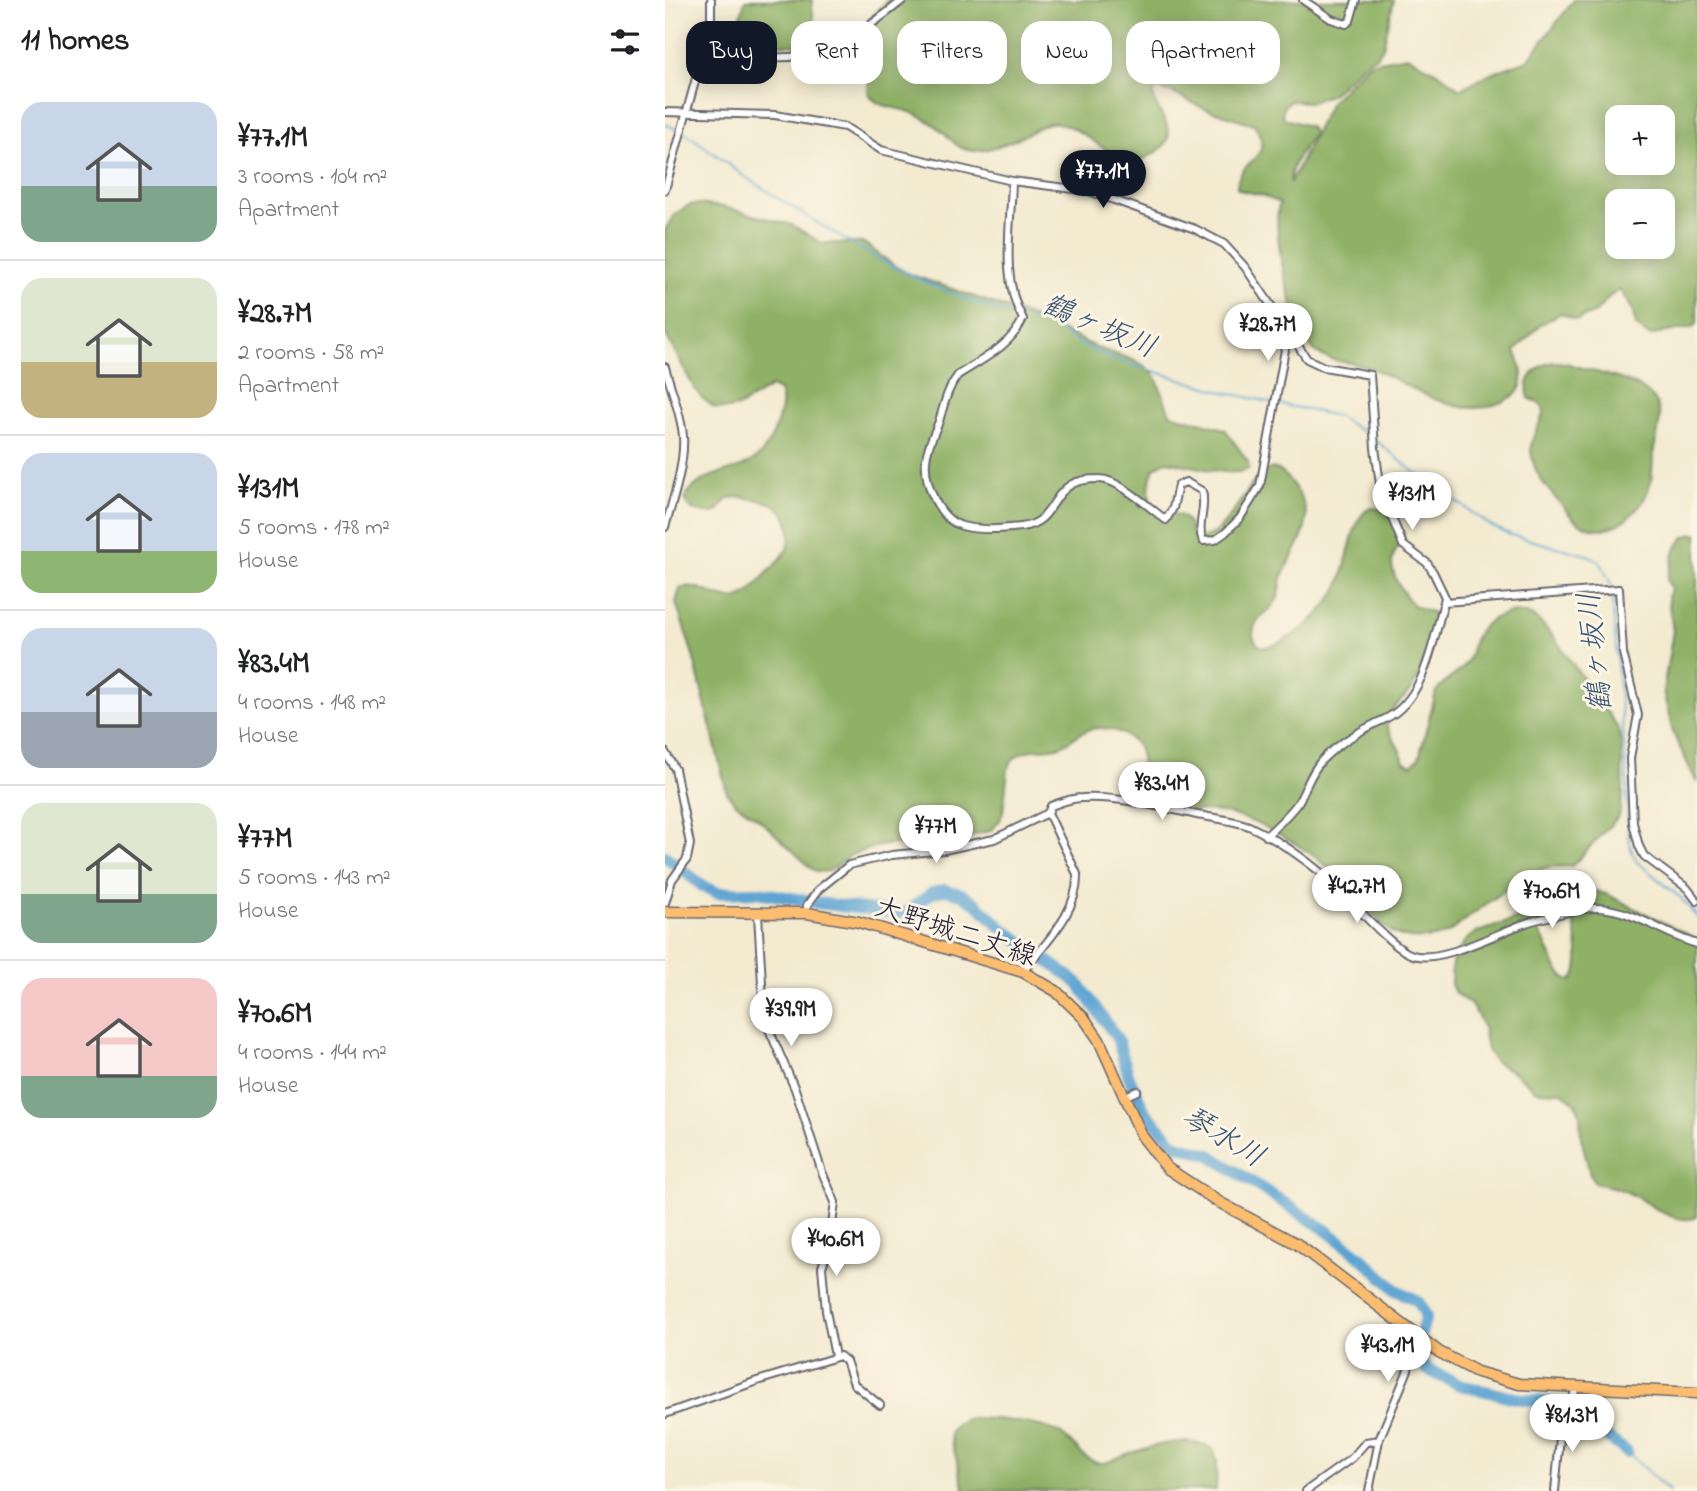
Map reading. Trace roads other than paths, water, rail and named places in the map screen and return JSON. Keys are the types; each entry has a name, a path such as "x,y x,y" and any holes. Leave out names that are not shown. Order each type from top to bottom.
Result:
{"main road":[{"name":"大野城二丈線","path":"665,912 758,914 807,909 1023,972 1056,991 1084,1017 1131,1094 1142,1136 1167,1168 1217,1201 1297,1244 1425,1343 1458,1363 1496,1379 1519,1384 1576,1388"},
{"path":"1576,1388 1697,1393"}],"street":[{"path":"711,0 711,21"},
{"path":"777,56 801,56 827,51 857,34 903,0"},
{"path":"1303,0 1331,19 1346,23 1350,21 1356,0"},
{"path":"665,190 694,84"},
{"path":"665,112 775,115 845,127 881,150 1012,181 1089,191 1195,229 1224,244 1245,267 1307,359 1324,367 1370,375 1381,491 1403,545 1427,563 1445,597 1444,603 1424,670 1405,703 1387,718 1339,746 1321,760 1299,801 1266,836"},
{"path":"1012,181 1010,285 1014,305 1023,320 1001,347 958,375 946,394 926,461 930,488 942,511 951,520 980,529 1037,523 1070,485 1102,479 1123,489 1166,520 1173,508 1178,485 1186,482 1202,491 1204,497 1199,533 1203,541 1215,540 1240,518 1260,486 1288,333"},
{"path":"665,367 683,436 679,469 665,527"},
{"path":"1444,603 1619,589 1623,653 1638,715 1630,758 1633,823 1644,856 1687,888 1697,901"},
{"path":"665,752 675,769 690,844 690,853 672,880 665,902"},
{"path":"807,909 819,890 849,865 892,855 944,850 994,839 1048,813 1051,806 1074,799 1129,801 1247,825 1323,874 1390,939 1412,955 1447,954 1525,923 1602,907 1621,911 1664,933 1697,944"},
{"path":"1023,972 1067,914 1077,885 1077,874 1048,813"},
{"path":"758,914 764,1018 795,1089 822,1172 835,1202 829,1247 822,1266 826,1311 835,1356"},
{"path":"1369,1491 1379,1440 1408,1370 1415,1335"},
{"path":"665,1414 835,1356 846,1361 854,1384 880,1405"},
{"path":"1555,1491 1560,1438 1576,1388"},
{"path":"1307,1491 1352,1458 1366,1442 1379,1440"}],"waterway":[{"name":"鶴ヶ坂川","path":"665,124 678,130"},
{"name":"鶴ヶ坂川","path":"683,132 744,176 877,258 946,292 1020,317"},
{"name":"鶴ヶ坂川","path":"1025,318 1048,324 1080,344 1113,359 1220,391 1273,403"},
{"name":"鶴ヶ坂川","path":"1279,404 1337,416 1371,437"},
{"name":"鶴ヶ坂川","path":"1378,442 1408,467 1491,526 1511,535 1590,556 1600,562 1611,584 1627,785 1628,835 1632,852 1637,862 1681,898 1697,917"},
{"name":"琴水川","path":"665,856 704,887 718,893 758,892 894,913 906,912 932,893 944,890 962,894 1001,927 1078,983 1117,1038 1129,1077 1145,1112 1175,1144 1210,1155 1323,1228 1361,1257 1396,1290 1418,1301 1426,1316 1416,1351 1426,1369 1460,1385 1515,1398 1563,1404 1627,1452"},
{"name":"琴水川","path":"1627,1452 1669,1491"}]}
